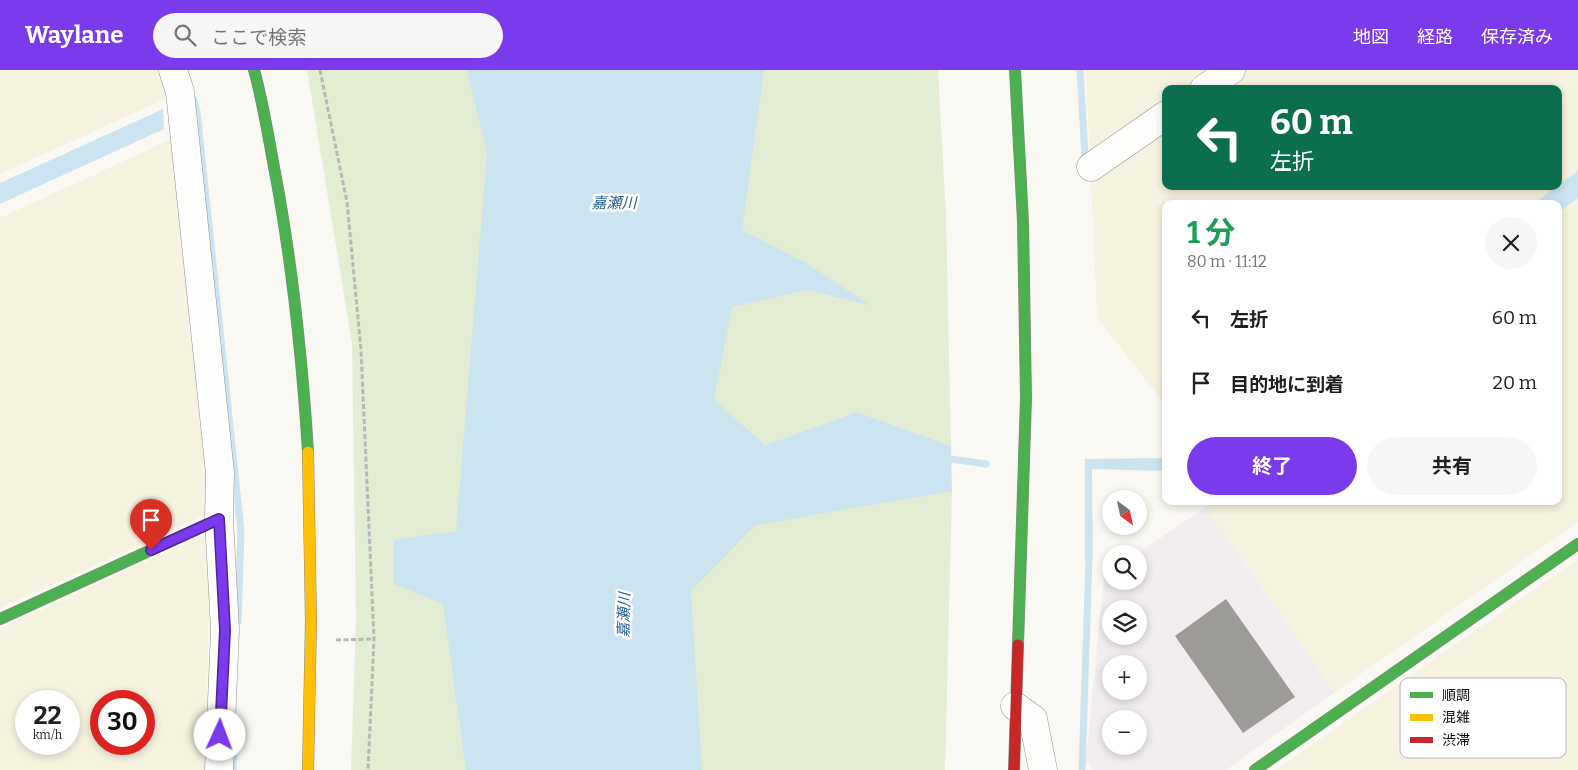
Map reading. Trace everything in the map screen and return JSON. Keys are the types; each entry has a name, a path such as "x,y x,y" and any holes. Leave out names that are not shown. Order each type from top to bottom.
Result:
{"street":[{"path":"173,70 180,92 220,472 219,519 225,630 219,770"},
{"path":"254,70 288,237 302,360 311,508 312,641 308,770"},
{"path":"1014,770 1026,398 1023,222 1015,70"},
{"path":"1210,85 1231,70"},
{"path":"1091,167 1162,118"},
{"path":"0,619 219,519"},
{"path":"1255,770 1578,544"},
{"path":"1015,706 1033,719 1043,770"}],"path":[{"path":"320,70 347,202 361,350 374,639 368,770"},
{"path":"312,641 374,639"}],"shaded area":[{"path":"0,70 160,70 169,97 0,174"},
{"path":"1086,70 1578,70 1578,522 1335,692 1206,507 1208,505 1562,505 1562,200 1162,200 1162,401 1097,317"},
{"path":"174,138 212,512 0,608 0,218"},
{"path":"1206,507 1335,692 1226,770 1093,770 1086,760 1103,590 1147,590 1147,547"},
{"path":"211,532 205,770 0,770 0,629"},
{"path":"1578,559 1578,770 1276,770 1400,683 1400,758 1566,758 1566,678 1408,678"}],"green space":[{"path":"307,70 539,70 506,770 351,770 356,621 352,343"},
{"path":"737,70 938,70 946,216 951,446 857,412 765,445 687,421 715,241"},
{"path":"902,482 952,491 945,770 668,770 669,555 734,514"}],"water":[{"name":"嘉瀬川","path":"467,70 764,70 742,230 806,263 870,305 807,290 732,307 714,400 765,445 857,412 951,446 952,491 756,525 691,591 702,770 466,770 443,604 394,584 394,540 456,531 487,153"},
{"path":"163,109 164,129 0,204 0,183"},
{"path":"1578,171 1578,198 1562,210 1562,200 1538,200 1552,190 1562,190 1562,183"},
{"path":"1162,458 1162,471 1092,469 1093,561 1085,559 1085,459"}],"building":[{"path":"1226,599 1295,697 1243,733 1175,636"}],"waterway":[{"path":"1080,70 1085,156"},
{"path":"193,98 197,111 241,531 238,622"},
{"path":"944,458 986,464"},
{"path":"1082,770 1089,559"},
{"path":"233,770 234,738"}],"traffic: fast":[{"path":"254,70 280,202 291,273 303,380 308,452"},
{"path":"1015,70 1023,222 1026,398 1018,645"},
{"path":"0,619 219,519"},
{"path":"1255,770 1578,544"}],"traffic: slow":[{"path":"308,452 311,621 308,770"}],"traffic: jam":[{"path":"1014,770 1018,645"}],"route":[{"path":"151,550 219,519 225,630 220,735"}]}
